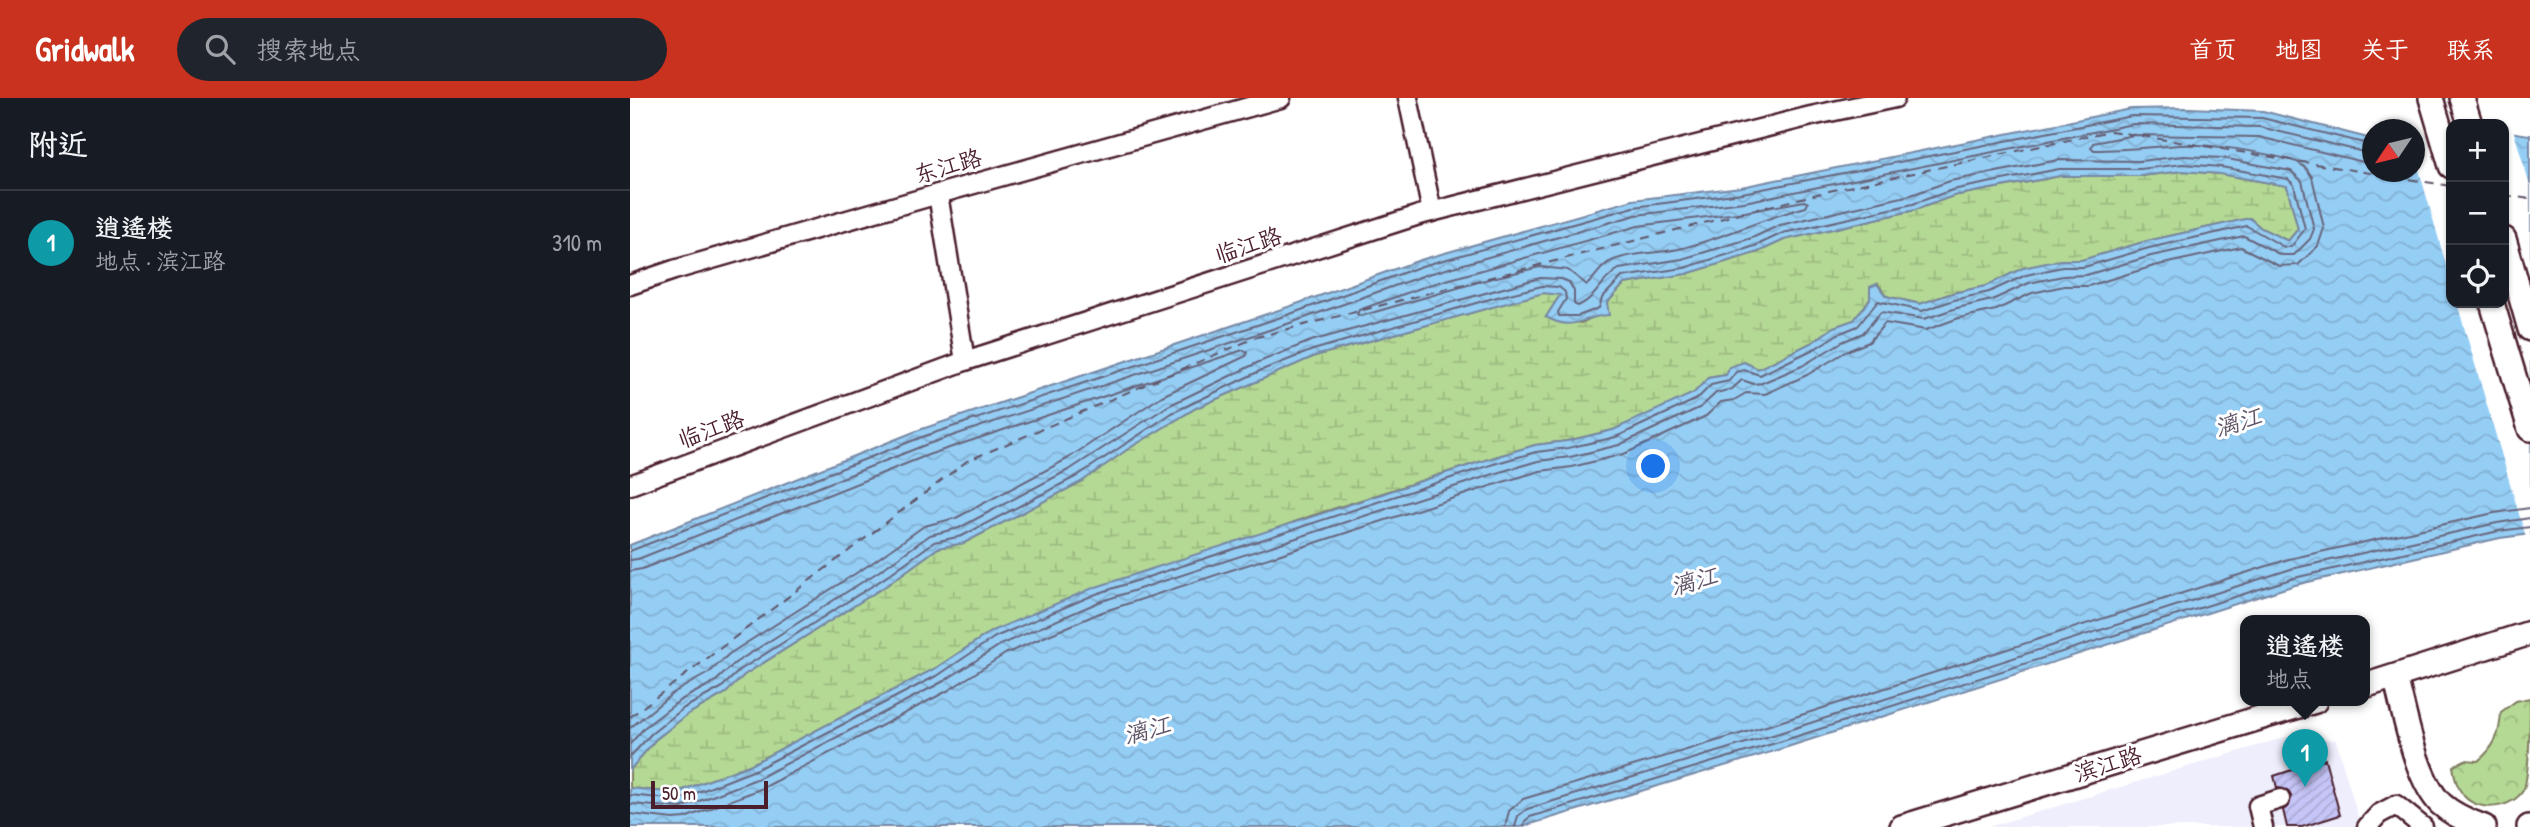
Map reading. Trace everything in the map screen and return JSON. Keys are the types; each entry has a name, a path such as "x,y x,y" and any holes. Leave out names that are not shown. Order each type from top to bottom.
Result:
{"main road":[{"path":"2431,98 2446,149"},
{"path":"2462,98 2468,119"},
{"path":"2506,245 2530,329"},
{"path":"2494,308 2530,429"},
{"path":"2380,681 2530,633"},
{"path":"2380,681 2414,785 2432,810 2451,827"},
{"path":"2380,681 2432,793 2443,806 2484,827"},
{"name":"滨江路","path":"1902,827 2299,706"}],"street":[{"name":"东江路","path":"630,285 938,194 1281,98"},
{"path":"1408,98 1432,212"},
{"name":"临江路","path":"630,485 965,361 1432,212 1811,116 1895,98"},
{"path":"938,194 965,361"},
{"path":"2263,827 2258,806 2280,799"},
{"path":"2367,827 2379,814 2396,805 2423,827"}],"shaded area":[{"path":"2293,735 2336,740 2361,827 1988,827"}],"green space":[{"path":"2183,171 2220,174 2287,186 2298,229 2288,241 2261,228 2250,218 2147,241 2082,260 2061,260 2024,268 1986,286 1952,293 1920,304 1886,296 1878,284 1854,320 1834,327 1813,342 1758,369 1744,362 1726,375 1708,378 1694,393 1662,410 1613,430 1567,441 1535,445 1311,516 992,631 936,668 752,764 675,793 630,788 630,770 655,740 688,714 726,693 744,675 887,585 938,548 964,543 1081,482 1128,449 1196,408 1315,356 1543,293 1561,294 1546,317 1581,323 1596,316 1624,284 1686,274 1758,252 1784,240 1915,210 1953,196 2060,176 2141,176"},
{"path":"2530,698 2529,758 2524,789 2512,801 2496,806 2487,807 2470,801 2459,789 2453,766 2465,760 2478,761 2489,751 2496,739 2501,712 2516,701"}],"water":[{"name":"漓江","path":"2131,109 2263,111 2362,136 2362,182 2425,182 2425,142 2446,139 2446,308 2509,308 2509,132 2530,135 2530,534 2500,538 2295,585 1781,749 1521,827 630,827 630,788 675,793 752,764 936,668 992,631 1093,588 1495,457 1535,445 1567,441 1613,430 1694,393 1708,378 1726,375 1730,367 1744,362 1758,369 1813,342 1834,327 1854,320 1870,299 1870,287 1877,284 1886,296 1920,304 1986,286 2023,268 2061,260 2082,260 2147,241 2250,218 2261,228 2288,241 2298,229 2287,186 2220,174 2183,171 2141,176 2060,176 1953,196 1915,210 1784,240 1758,252 1686,274 1624,284 1607,303 1609,315 1571,324 1556,322 1546,317 1560,295 1543,293 1315,356 1196,408 1128,449 1081,482 964,543 938,548 887,585 744,675 726,693 688,714 655,740 630,770 630,545 919,430 1291,306 1420,260 1633,200 1741,187"}],"pier":[{"path":"2509,129 2513,129 2530,186 2530,537 2526,538 2458,308 2509,308"},
{"path":"2446,136 2446,264 2422,182 2425,182 2425,138"}],"building":[{"path":"2325,759 2340,815 2302,827 2287,827 2283,810 2289,806 2291,796 2287,790 2277,788 2274,776"}],"ferry route":[{"path":"630,717 967,461 1257,337 1829,191 2111,131 2446,185"},
{"path":"2509,196 2530,199"}],"place":[{"name":"逍遥楼","path":"2305,787"}]}
